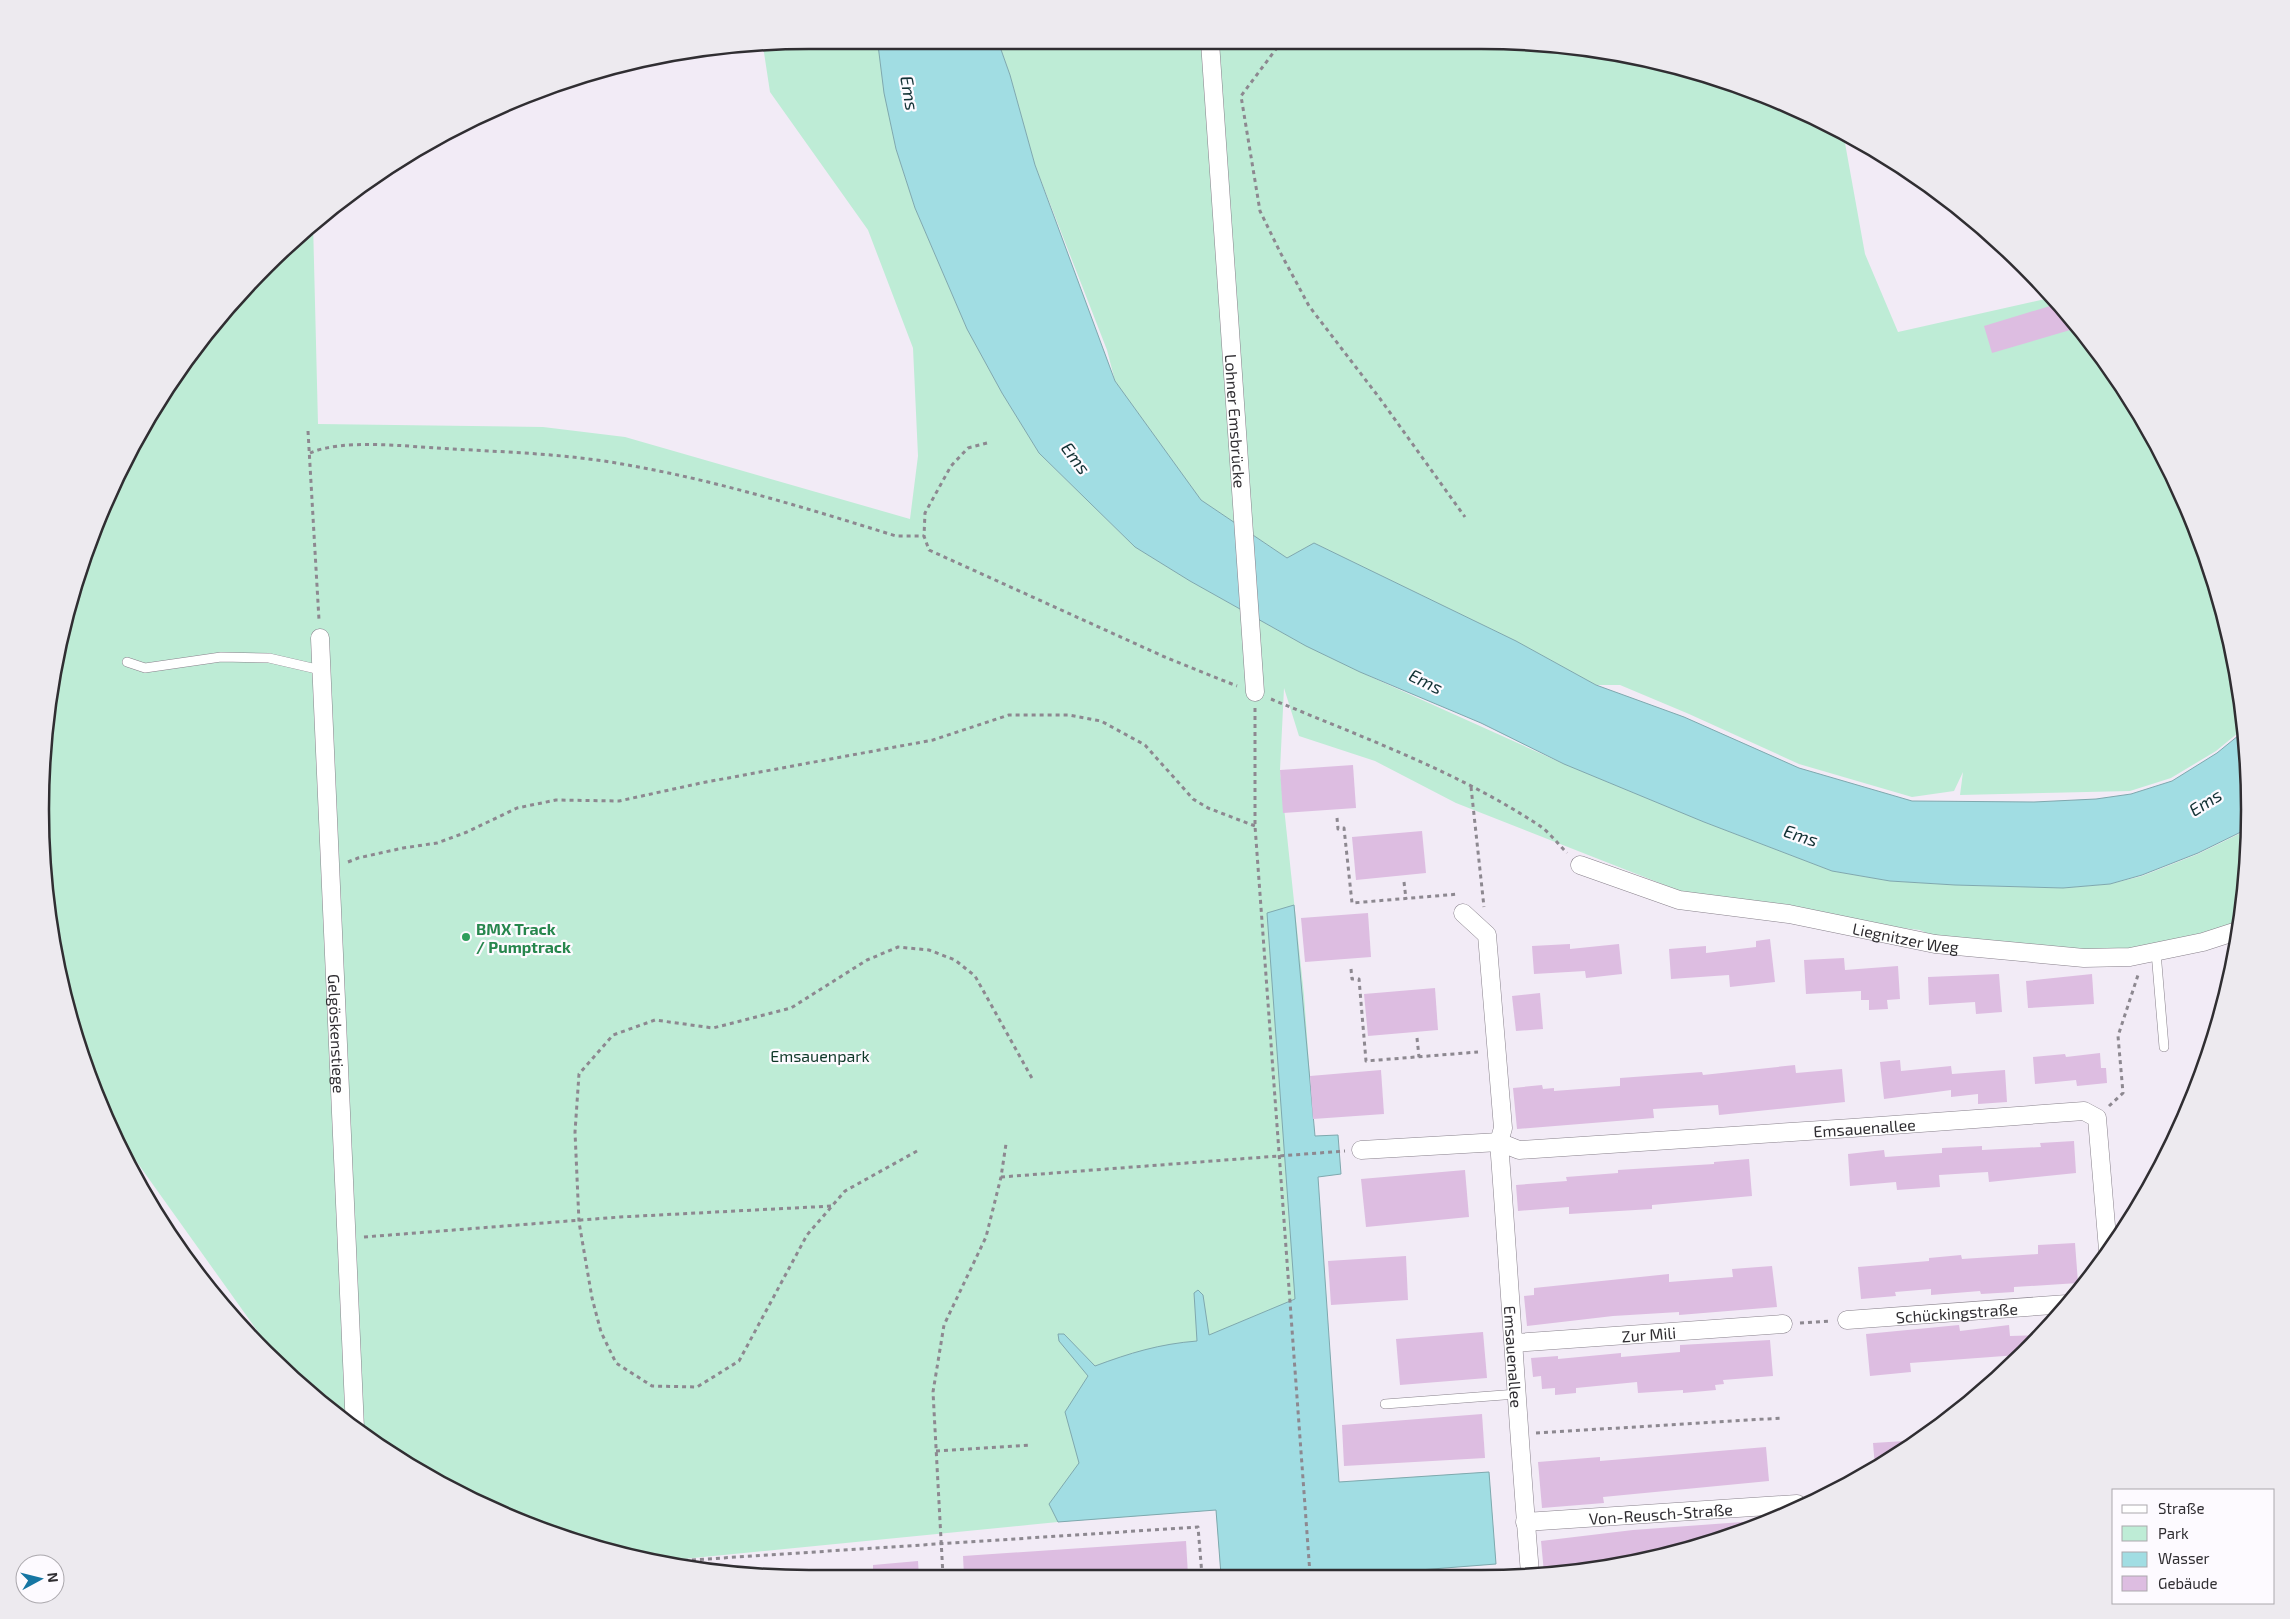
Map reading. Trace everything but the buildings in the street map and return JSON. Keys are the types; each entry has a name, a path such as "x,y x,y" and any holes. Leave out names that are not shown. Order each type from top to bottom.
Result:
{"street":[{"name":"Lohner Emsbrücke","path":"1210,49 1254,644 1250,691"},
{"name":"Gelgöskenstiege","path":"320,638 329,870 356,1420"},
{"name":"Liegnitzer Weg","path":"1580,865 1679,900 1789,914 1935,944 2084,958 2150,953 2203,942 2231,933"},
{"path":"1462,913 1487,935"},
{"name":"Emsauenallee","path":"1487,935 1503,1128 1499,1142 1514,1342 1518,1434 1530,1569"},
{"name":"Emsauenallee","path":"1499,1142 1519,1150 2073,1111 2084,1111 2097,1118"},
{"path":"2097,1118 2107,1240"},
{"path":"1361,1150 1499,1142"},
{"name":"Schückingstraße","path":"1847,1320 2057,1305"},
{"name":"Zur Mili","path":"1514,1342 1782,1324"},
{"name":"Von-Reusch-Straße","path":"1525,1522 1789,1505"}],"lane":[{"path":"127,662 145,668 221,657 269,658 321,670"},
{"path":"2150,953 2164,1047"},
{"path":"1385,1404 1517,1394"}],"path":[{"path":"1276,49 1241,96 1260,211 1309,306 1381,400 1465,517"},
{"path":"308,431 320,638"},
{"path":"987,443 968,448 952,466 926,513 924,536 929,550 1158,654 1441,772 1542,827 1580,865"},
{"path":"310,454 334,447 387,445 531,454 620,464 709,482 896,536 924,536"},
{"path":"1250,691 1255,826 1283,1155 1290,1300 1310,1570"},
{"path":"329,870 358,858 437,843 467,832 517,808 556,800 620,801 701,783 933,740 1009,715 1069,714 1101,721 1145,745 1193,799 1208,808 1255,826"},
{"path":"1471,787 1487,935"},
{"path":"1337,818 1338,829 1344,828 1352,903 1460,894 1462,913"},
{"path":"1404,882 1406,899"},
{"path":"917,1151 845,1191 807,1235 739,1361 696,1387 652,1386 616,1363 601,1332 592,1298 579,1222 575,1132 580,1074 613,1035 655,1020 713,1028 792,1008 867,960 898,947 929,950 955,960 975,976 1033,1080"},
{"path":"2097,1118 2123,1093 2118,1036 2150,953"},
{"path":"1351,969 1352,979 1359,979 1366,1061 1496,1051"},
{"path":"1417,1038 1419,1057"},
{"path":"942,1570 933,1392 944,1325 986,1237 1001,1176 1006,1144"},
{"path":"1001,1176 1340,1152"},
{"path":"346,1238 620,1218 832,1206"},
{"path":"1782,1324 1847,1320"},
{"path":"1518,1434 1782,1418"},
{"path":"936,1452 1031,1444"},
{"path":"683,1560 1198,1527 1202,1570"}],"green space":[{"name":"Emsauenpark","path":"879,49 884,89 896,149 915,208 967,329 1002,393 1039,453 1135,547 1190,581 1306,646 1360,672 1564,764 1704,822 1832,871 1890,881 1955,885 2063,888 2110,884 2142,876 2198,854 2241,833 2240,859 2232,925 2201,936 2129,951 2084,951 1939,939 1920,930 1825,919 1690,895 1456,803 1375,761 1299,736 1284,688 1280,770 1304,995 1339,1482 1489,1472 1496,1564 1419,1570 1221,1570 1216,1510 1058,1522 681,1559 613,1544 565,1530 473,1492 429,1468 387,1442 346,1413 308,1381 259,1333 127,1146 89,1054 63,958 55,909 50,859 50,760 55,710 63,661 89,565 127,473 151,429 177,387 206,346 272,272 313,234 318,424 543,427 625,437 910,519 918,456 913,348 868,230 770,92 764,50"},
{"path":"1001,49 1530,50 1580,55 1629,63 1677,75 1725,89 1817,127 1845,142 1865,254 1898,332 2044,299 2084,346 2113,387 2163,473 2201,565 2227,661 2237,733 2216,751 2171,778 2130,791 1960,795 1963,772 1954,791 1912,797 1799,764 1620,685 1596,685 1516,641 1314,543 1287,558 1201,500 1115,381 1107,350 1035,165"}],"water":[{"name":"Ems","path":"878,49 1001,49 1035,165 1115,381 1201,500 1287,558 1314,543 1516,641 1596,685 1684,717 1799,768 1912,801 2034,802 2096,799 2131,794 2172,781 2217,753 2238,736 2240,760 2241,832 2198,853 2142,875 2110,884 2063,888 1955,885 1890,881 1832,871 1704,822 1564,764 1481,723 1360,672 1306,646 1190,581 1135,547 1039,453 1002,393 967,329 915,208 896,149 884,93"},
{"path":"1294,905 1315,1136 1338,1135 1341,1174 1318,1177 1339,1482 1489,1472 1496,1564 1419,1570 1221,1570 1216,1510 1058,1522 1049,1504 1079,1463 1065,1412 1088,1376 1059,1341 1058,1334 1064,1334 1095,1366 1145,1350 1170,1344 1197,1341 1194,1293 1198,1290 1203,1295 1209,1335 1295,1299 1267,913"}],"place":[{"name":"BMX Track / Pumptrack","path":"466,937"}]}
